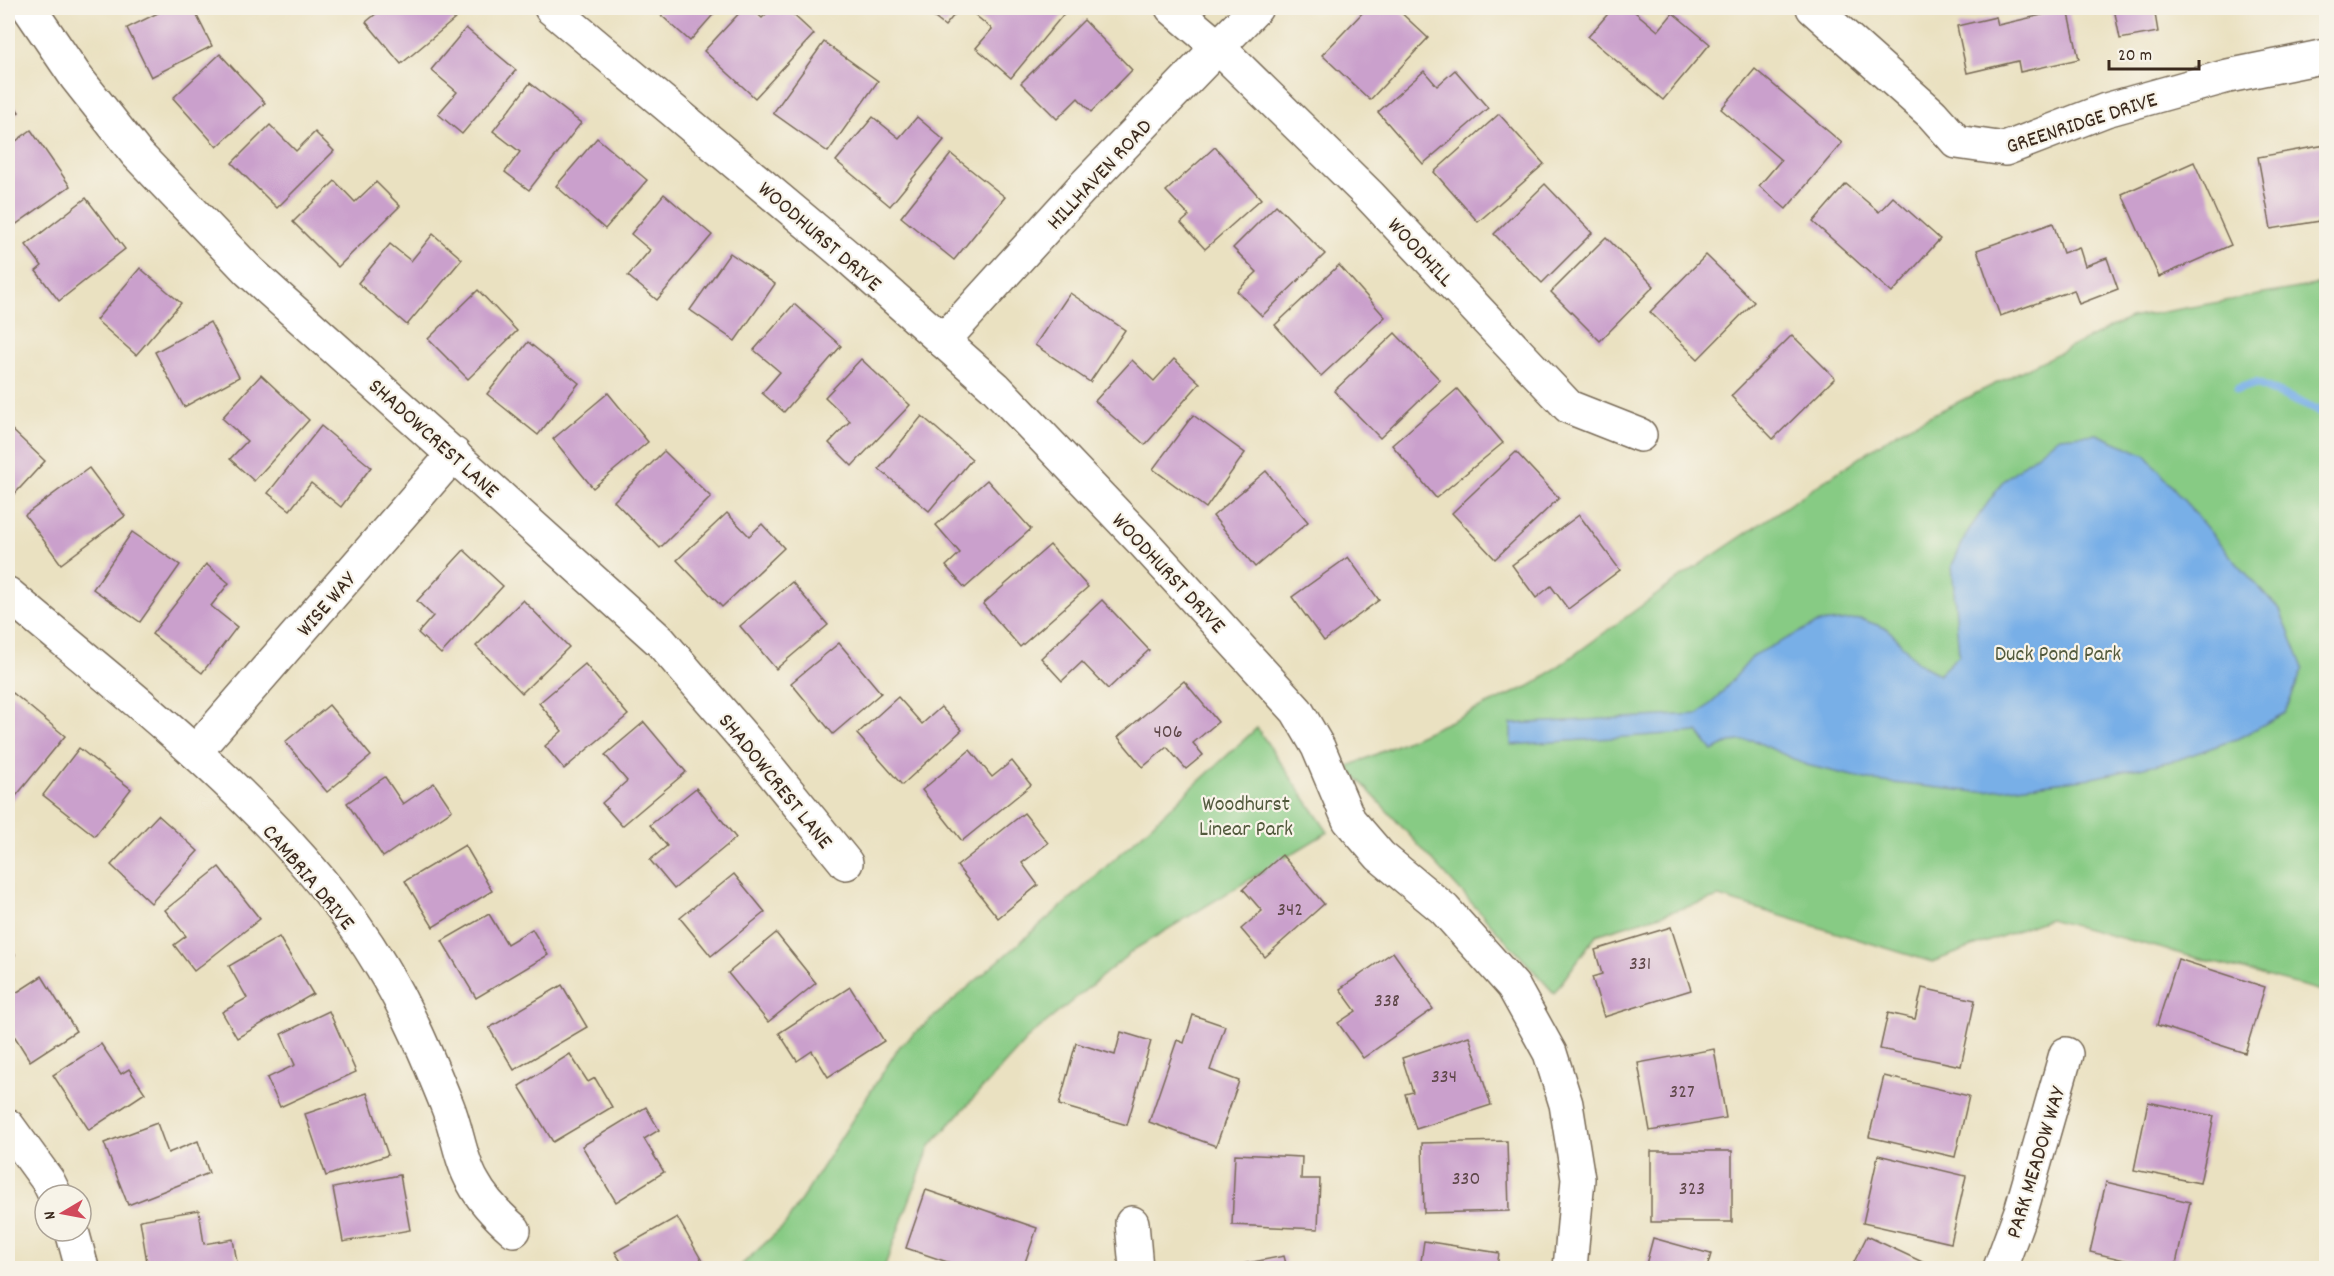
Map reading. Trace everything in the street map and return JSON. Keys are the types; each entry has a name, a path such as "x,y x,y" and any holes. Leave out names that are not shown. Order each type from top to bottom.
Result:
{"street":[{"name":"SHADOWCREST LANE","path":"29,8 76,77 144,161 249,271 660,641 750,745 846,863"},
{"name":"WOODHURST DRIVE","path":"551,8 848,257 996,387 1143,542 1297,711 1318,747 1349,820 1380,856 1444,909 1513,986 1550,1053 1566,1104 1578,1179 1570,1269"},
{"name":"WOODHILL","path":"1172,8 1217,46 1371,196 1569,407 1640,435"},
{"name":"HILLHAVEN ROAD","path":"943,342 1081,189 1256,8"},
{"name":"GREENRIDGE DRIVE","path":"1813,8 1932,114 1957,142 2005,149 2106,110 2228,76 2326,56"},
{"name":"WISE WAY","path":"195,752 454,454"},
{"name":"CAMBRIA DRIVE","path":"8,594 195,752 281,837 342,909 381,966 427,1054 449,1108 472,1181 495,1213 514,1230"},
{"name":"PARK MEADOW WAY","path":"2000,1269 2021,1211 2066,1054"},
{"path":"8,1126 49,1183"},
{"path":"1132,1223 1136,1269"},
{"path":"75,1243 81,1269"}],"green space":[{"name":"Duck Pond Park","path":"2326,283 2326,992 2049,919 1932,962 1719,897 1596,935 1554,993 1347,767 1534,684 1681,577 1899,431 2130,318"},
{"name":"Woodhurst Linear Park","path":"1257,728 1328,832 1135,949 1031,1035 930,1146 884,1268 738,1268 785,1225 899,1047 1084,887"}],"water":[{"path":"2097,434 2146,455 2232,558 2280,610 2303,668 2285,713 2239,738 2177,760 2092,778 1977,792 1874,781 1806,765 1753,740 1730,742 1713,751 1698,732 1511,745 1511,724 1699,714 1717,698 1754,655 1818,623 1861,619 1888,629 1917,662 1939,674 1959,655 1952,565 1968,531 2004,480 2059,437"}],"building":[{"path":"168,8 193,8 212,46 151,77 127,28"},
{"path":"383,8 446,8 455,19 401,64 366,22"},
{"path":"653,8 719,8 690,41"},
{"path":"744,8 751,8 762,18 772,8 786,8 814,34 755,98 704,51"},
{"path":"922,8 960,8 945,26"},
{"path":"980,8 1064,8 1067,10 1011,78 976,48 992,29 974,14"},
{"path":"1367,8 1396,8 1428,38 1370,100 1322,55"},
{"path":"1613,8 1630,8 1658,31 1673,13 1710,44 1663,100 1588,37"},
{"path":"2114,8 2154,8 2158,32 2120,39"},
{"path":"2068,9 2079,59 2020,72 2018,61 1967,73 1957,26 1996,17 1998,25"},
{"path":"1084,20 1132,70 1091,112 1078,98 1057,119 1021,83"},
{"path":"466,28 516,70 462,134 438,114 457,92 431,70"},
{"path":"824,42 878,81 828,152 773,113"},
{"path":"220,54 265,103 217,147 173,98"},
{"path":"1755,69 1842,143 1786,209 1759,186 1781,160 1721,109"},
{"path":"1455,70 1488,108 1423,164 1378,112 1424,71 1437,86"},
{"path":"530,83 581,123 529,190 505,172 520,152 493,131"},
{"path":"8,96 19,112 8,120"},
{"path":"1499,114 1544,164 1478,222 1434,172"},
{"path":"873,117 899,138 917,117 944,140 890,206 836,161"},
{"path":"270,125 296,151 315,132 334,151 277,208 232,163"},
{"path":"31,130 70,186 8,230 8,147"},
{"path":"597,138 647,180 605,229 556,186"},
{"path":"2326,145 2326,220 2271,229 2258,157"},
{"path":"1215,147 1261,199 1205,249 1181,223 1189,216 1166,191"},
{"path":"951,154 1005,197 954,260 901,217"},
{"path":"2194,162 2231,245 2159,277 2122,194"},
{"path":"335,181 355,202 376,182 400,206 338,267 293,222"},
{"path":"1545,184 1592,233 1542,283 1494,234"},
{"path":"1846,184 1879,212 1893,197 1940,239 1892,293 1813,222"},
{"path":"664,194 712,235 657,300 628,276 650,250 631,234"},
{"path":"86,198 125,249 59,301 36,271 42,266 26,245"},
{"path":"1276,205 1325,254 1262,316 1237,291 1257,272 1233,248"},
{"path":"2053,223 2063,253 2079,247 2085,266 2107,258 2118,289 2079,304 2074,290 2000,316 1977,250"},
{"path":"433,234 462,259 407,325 358,283 390,244 411,261"},
{"path":"1606,237 1654,286 1600,341 1551,292"},
{"path":"730,253 775,284 735,341 690,310"},
{"path":"1706,255 1754,302 1698,359 1650,312"},
{"path":"1339,265 1385,317 1321,376 1275,325"},
{"path":"140,268 181,303 136,355 96,320"},
{"path":"478,290 517,331 468,379 428,339"},
{"path":"1070,293 1125,330 1090,382 1035,345"},
{"path":"794,304 841,346 784,412 762,393 780,372 754,350"},
{"path":"210,322 239,377 184,407 155,352"},
{"path":"1395,333 1440,380 1380,438 1334,391"},
{"path":"1792,335 1835,378 1773,439 1731,396"},
{"path":"528,342 579,383 538,435 487,394"},
{"path":"861,359 910,405 852,466 829,443 850,421 825,397"},
{"path":"1174,359 1200,383 1145,445 1095,401 1132,360 1154,381"},
{"path":"261,375 309,420 254,481 230,459 247,441 222,418"},
{"path":"1457,389 1503,443 1436,498 1392,445"},
{"path":"608,393 648,442 593,488 553,439"},
{"path":"1193,415 1245,453 1206,508 1153,469"},
{"path":"922,416 972,459 929,511 879,469"},
{"path":"8,426 45,461 8,501"},
{"path":"321,426 371,467 341,507 311,483 290,510 268,493"},
{"path":"664,451 711,497 660,548 614,501"},
{"path":"1516,452 1559,498 1495,559 1452,513"},
{"path":"89,468 125,516 61,564 25,515"},
{"path":"1266,471 1308,522 1255,567 1213,516"},
{"path":"987,480 1031,529 965,588 946,566 960,553 936,525"},
{"path":"727,513 749,536 762,524 784,548 722,607 677,560"},
{"path":"1579,515 1620,570 1568,609 1551,586 1536,598 1512,565"},
{"path":"132,532 180,565 140,622 93,589"},
{"path":"1050,545 1088,587 1020,647 983,604"},
{"path":"464,550 503,586 441,654 418,633 433,616 417,601"},
{"path":"1348,557 1379,600 1324,641 1292,597"},
{"path":"206,564 229,583 211,606 237,627 202,673 152,634"},
{"path":"792,582 828,625 776,669 740,626"},
{"path":"523,600 569,647 522,693 476,646"},
{"path":"1102,600 1149,650 1108,689 1082,662 1062,681 1041,658"},
{"path":"839,643 881,693 833,734 791,683"},
{"path":"585,664 628,715 564,769 545,746 562,731 539,703"},
{"path":"1184,681 1218,722 1193,743 1203,755 1186,769 1167,747 1143,767 1118,737"},
{"path":"13,693 65,736 12,801 8,797 8,699"},
{"path":"898,697 922,724 941,707 962,730 902,785 857,734"},
{"path":"329,705 371,756 327,792 285,742"},
{"path":"644,722 686,772 622,826 602,803 627,781 605,755"},
{"path":"79,748 131,789 95,836 43,795"},
{"path":"970,750 992,777 1012,761 1031,785 962,841 922,790"},
{"path":"385,777 403,804 434,783 452,810 383,857 347,803"},
{"path":"696,788 736,838 674,889 650,860 667,846 650,825"},
{"path":"1024,813 1048,843 1022,863 1038,885 998,918 957,866"},
{"path":"158,815 198,851 151,903 111,865"},
{"path":"465,845 492,891 433,927 405,881"},
{"path":"1282,855 1324,904 1265,957 1241,929 1262,911 1243,889"},
{"path":"219,867 260,919 194,971 174,945 186,936 165,910"},
{"path":"734,874 765,912 711,956 680,918"},
{"path":"489,914 507,944 532,929 548,955 476,998 442,941"},
{"path":"1671,927 1691,990 1604,1017 1592,977 1602,974 1595,950"},
{"path":"776,933 816,983 768,1022 728,973"},
{"path":"279,937 313,994 237,1038 222,1012 247,998 229,966"},
{"path":"8,949 15,955 8,965"},
{"path":"1393,952 1433,1009 1363,1058 1338,1023 1356,1011 1340,989"},
{"path":"2178,959 2265,987 2245,1053 2157,1025"},
{"path":"42,976 76,1031 30,1061 8,1026 8,998"},
{"path":"562,985 587,1027 514,1070 489,1028"},
{"path":"850,987 884,1041 828,1077 812,1051 797,1061 779,1033"},
{"path":"1922,988 1975,1000 1961,1066 1880,1049 1888,1013 1915,1019"},
{"path":"329,1011 356,1072 280,1107 267,1078 295,1065 281,1034"},
{"path":"1193,1015 1225,1026 1210,1070 1239,1081 1216,1146 1149,1122 1177,1040 1184,1043"},
{"path":"1121,1032 1151,1041 1127,1125 1059,1105 1076,1043 1115,1055"},
{"path":"1469,1036 1491,1105 1416,1129 1405,1094 1413,1092 1402,1058"},
{"path":"101,1044 121,1074 129,1069 145,1093 89,1130 53,1075"},
{"path":"1714,1049 1726,1118 1650,1131 1638,1063"},
{"path":"570,1054 588,1082 595,1078 612,1107 553,1142 519,1086"},
{"path":"1884,1076 1969,1096 1955,1157 1869,1137"},
{"path":"367,1093 388,1155 326,1176 305,1114"},
{"path":"2148,1102 2214,1116 2200,1183 2134,1170"},
{"path":"646,1107 659,1130 644,1139 664,1172 616,1202 582,1146"},
{"path":"157,1123 168,1153 198,1141 209,1173 128,1205 104,1143"},
{"path":"1507,1141 1509,1211 1424,1213 1422,1143"},
{"path":"1651,1151 1732,1151 1732,1222 1651,1222"},
{"path":"1235,1154 1302,1157 1301,1179 1320,1179 1318,1229 1232,1225"},
{"path":"1878,1155 1966,1176 1951,1243 1863,1223"},
{"path":"400,1175 410,1230 343,1242 333,1188"},
{"path":"2106,1182 2190,1202 2175,1268 2159,1268 2090,1252"},
{"path":"926,1190 1037,1228 1023,1268 965,1268 906,1248"},
{"path":"199,1210 204,1244 233,1239 238,1268 148,1268 140,1220"},
{"path":"677,1217 706,1268 625,1268 615,1252"},
{"path":"1867,1236 1935,1268 1851,1268"},
{"path":"1653,1238 1711,1254 1707,1268 1645,1268"},
{"path":"1424,1241 1499,1253 1497,1268 1420,1268"},
{"path":"1284,1256 1287,1268 1238,1268 1237,1265"}],"waterway":[{"path":"2238,389 2256,383 2326,414"}]}
